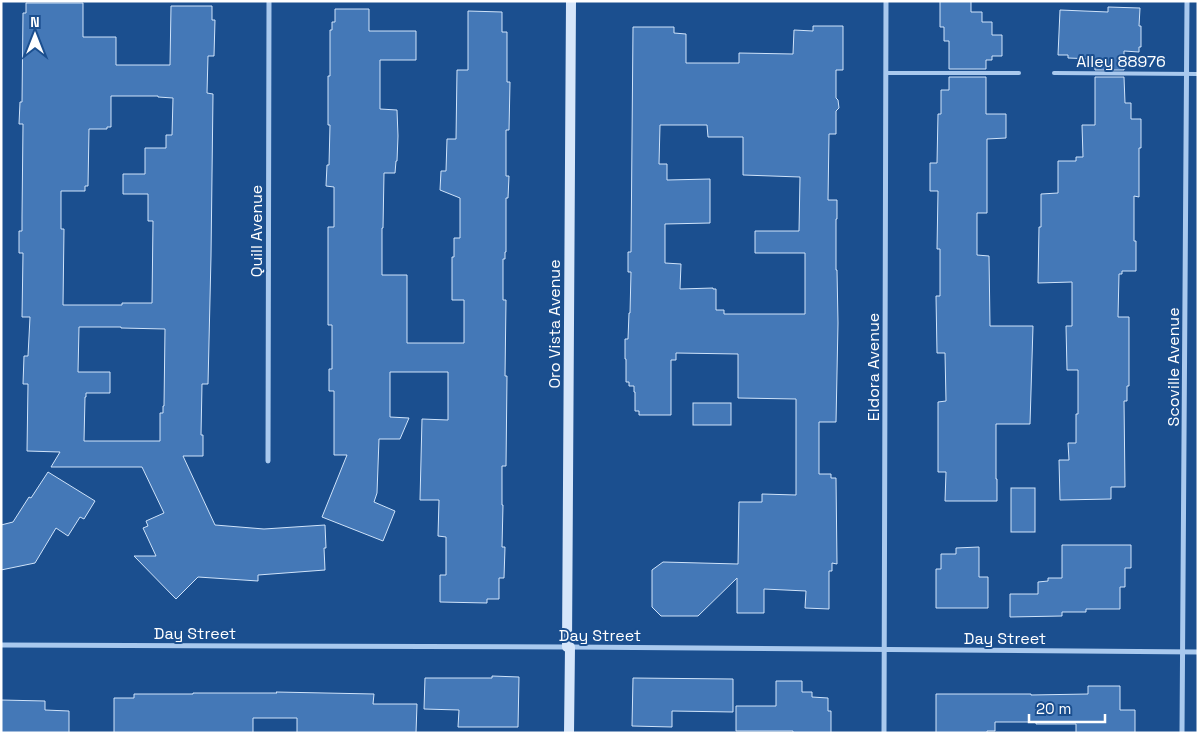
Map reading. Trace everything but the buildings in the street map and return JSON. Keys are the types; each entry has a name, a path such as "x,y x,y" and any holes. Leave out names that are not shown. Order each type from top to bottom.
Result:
{"street":[{"name":"Quill Avenue","path":"268,461 269,1"},
{"name":"Oro Vista Avenue","path":"569,733 571,1"},
{"name":"Eldora Avenue","path":"884,733 886,1"},
{"name":"Scoville Avenue","path":"1182,733 1187,1"},
{"name":"Day Street","path":"1,644 1198,652"}],"lane":[{"path":"886,73 1019,73"},
{"name":"Alley 88976","path":"1054,73 1198,74"}]}
